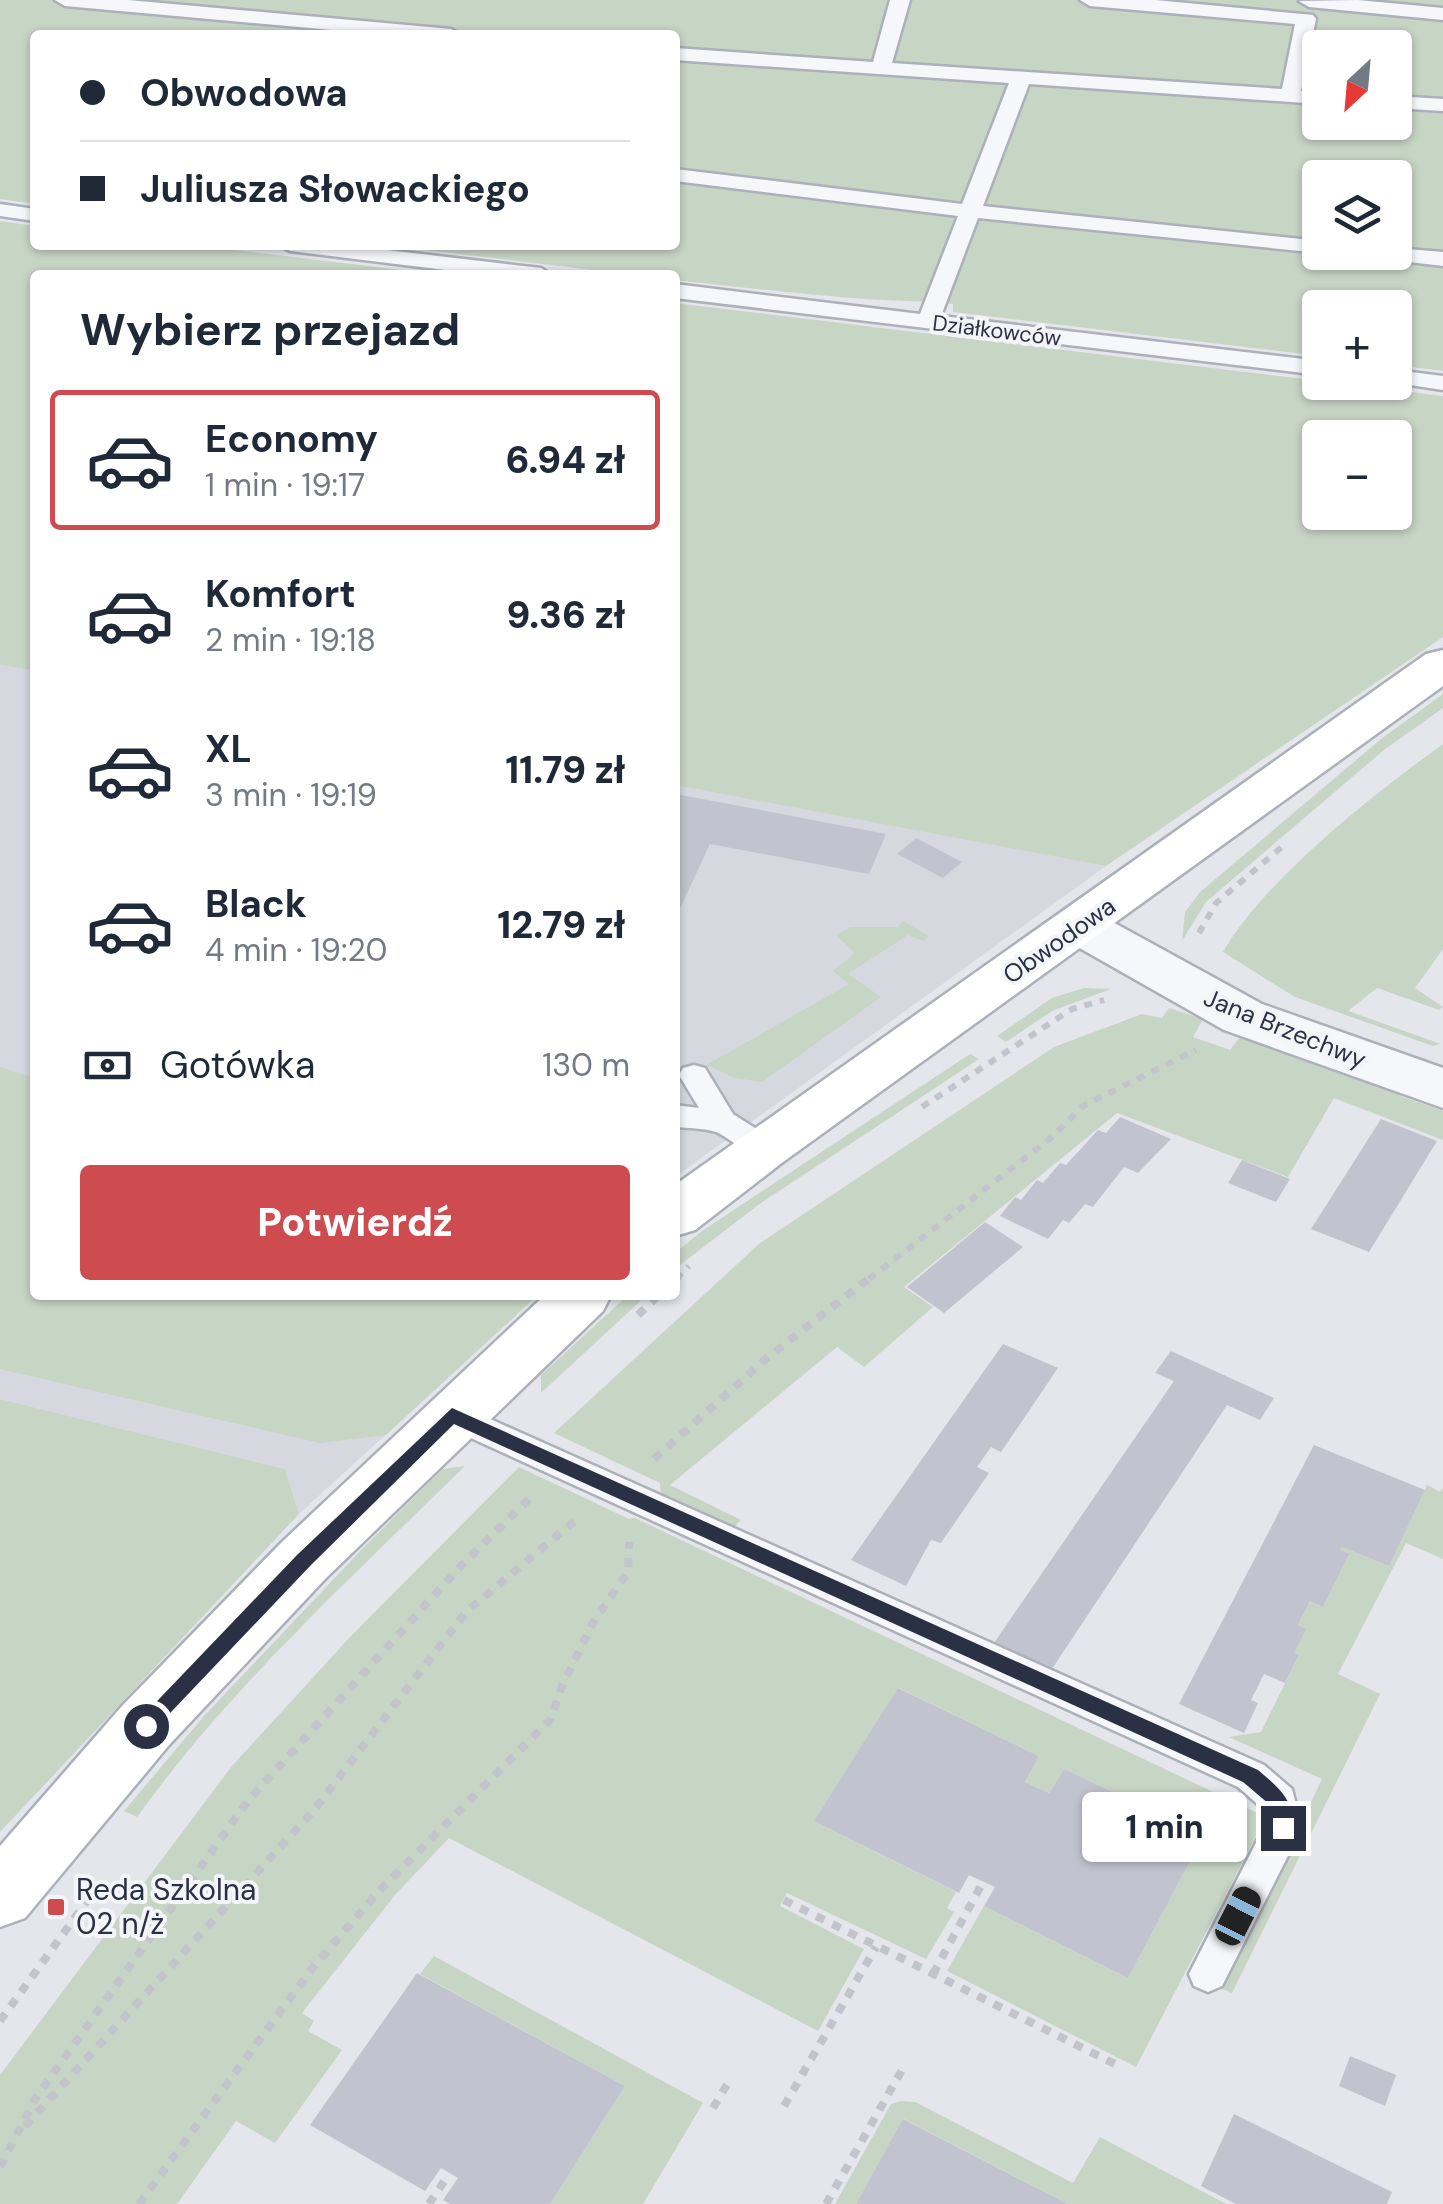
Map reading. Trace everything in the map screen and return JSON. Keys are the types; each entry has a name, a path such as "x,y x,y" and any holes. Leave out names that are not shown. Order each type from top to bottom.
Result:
{"main road":[{"name":"Obwodowa","path":"680,1209 743,1135 1080,926 1443,664"},
{"path":"0,1896 146,1726 304,1560 452,1415 607,1308"}],"street":[{"name":"Jana Brzechwy","path":"1080,926 1244,1017 1443,1089"}],"lane":[{"path":"66,0 395,30"},
{"path":"880,70 900,0"},
{"path":"1090,0 1443,14"},
{"path":"1290,98 1308,7"},
{"path":"680,54 1302,98"},
{"path":"928,321 1020,80"},
{"path":"1412,103 1443,105"},
{"path":"680,177 1302,245"},
{"path":"0,210 30,213"},
{"path":"332,250 498,270"},
{"path":"1412,256 1443,260"},
{"name":"Działkowców","path":"680,292 1302,366"},
{"path":"1412,379 1443,383"},
{"path":"694,1075 743,1135"},
{"path":"680,1117 743,1135"},
{"path":"452,1415 1250,1776 1279,1800 1283,1828 1208,1974"}],"path":[{"path":"24,2126 281,1849 466,1612 532,1553 624,1493 767,1358 1052,1138 1084,1106 1201,1047 1244,1017"},
{"path":"607,1308 639,1300"},
{"path":"0,2167 36,2099 247,1802 458,1569 563,1465"},
{"path":"139,2204 310,1971 378,1892 551,1719 562,1686 594,1622 628,1572 624,1493"},
{"path":"0,2021 101,1881"},
{"path":"933,1974 983,1882"},
{"path":"784,1900 1117,2066"},
{"path":"784,2106 876,1946"},
{"path":"826,2204 902,2070"},
{"path":"713,2108 731,2078"},
{"path":"429,2204 448,2174"}],"shaded area":[{"path":"0,665 30,670 30,1300 533,1300 299,1514 285,1469 0,1399"},
{"path":"680,786 1106,866 680,1173"}],"green space":[{"path":"0,0 1443,0 1443,371 1412,367 1412,290 1302,290 1302,354 953,312 953,304 680,281 680,270 594,270 424,250 680,250 680,30 30,30 30,203 0,199"},
{"path":"0,221 30,225 30,250 236,250 401,270 30,270 30,670 0,665"},
{"path":"680,304 1302,379 1302,400 1412,400 1412,392 1443,396 1443,637 1106,866 680,786"},
{"path":"1443,694 1443,708 1384,750 1206,902 1182,941 1185,912 1200,892 1381,739"},
{"path":"1443,744 1443,949 1415,988 1443,1007 1439,1010 1377,988 1348,1011 1441,1044 1433,1046 1295,997 1223,952 1265,896 1293,867 1385,787"},
{"path":"903,921 929,936 923,941 908,935 848,974 881,997 762,1082 735,1078 706,1065 849,984 833,971 855,953 836,935 850,927 898,927"},
{"path":"1084,988 1111,989 1052,1011 1006,1042 997,1036 1052,998"},
{"path":"1169,1008 1203,1019 1193,1037 1230,1050 1242,1034 1402,1091 1400,1096 1443,1111 1443,1140 1334,1098 1288,1177 1117,1113 904,1287 933,1307 864,1367 837,1347 670,1485 741,1520 730,1531 661,1497 660,1483 554,1433 760,1243 1054,1047 1142,1014 1162,1018"},
{"path":"970,1054 979,1059 758,1205 680,1265 680,1249"},
{"path":"0,1067 30,1076 30,1300 533,1300 386,1435 320,1443 0,1369"},
{"path":"623,1300 642,1300 541,1393 541,1375"},
{"path":"0,1399 285,1469 299,1514 0,1832"},
{"path":"465,1466 252,1679 137,1817 124,1811 204,1716 362,1549 443,1469"},
{"path":"519,1467 629,1519 635,1518 1266,1817 1136,2067 947,1971 984,1906 1128,1978 1204,1835 1064,1769 1049,1793 1025,1782 1039,1756 899,1688 814,1821 956,1892 947,1908 954,1912 926,1959 787,1893 780,1906 864,1949 818,2031 449,1838 395,1895 302,2013 314,2021 308,2031 342,2050 275,2143 236,2121 177,2204 0,2204 0,2075 232,1766 350,1637"},
{"path":"1427,1485 1440,1492 1443,1488 1443,1559 1406,1543 1338,1674 1380,1694 1232,1993 1222,1989 1322,1779 1229,1737 1261,1732 1299,1655 1294,1653 1305,1629 1298,1625 1310,1601 1323,1607 1348,1555 1340,1550 1342,1547 1389,1566"},
{"path":"434,1956 703,2103 643,2204 550,2204 625,2086 420,1974"},
{"path":"915,2102 1073,2183 1100,2137 1226,2204 1068,2204 904,2119 856,2204 835,2204 891,2104"}],"building":[{"path":"680,795 886,834 869,874 710,844 680,908"},
{"path":"916,838 962,862 943,878 897,854"},
{"path":"1120,1117 1171,1139 1138,1173 1124,1167 1093,1207 1085,1204 1069,1223 1063,1220 1048,1239 1000,1216 1015,1197 1021,1200 1037,1180 1043,1183 1098,1130 1106,1133"},
{"path":"1381,1119 1437,1141 1369,1252 1311,1229"},
{"path":"1242,1160 1290,1179 1276,1202 1228,1183"},
{"path":"985,1222 1023,1247 944,1313 907,1287"},
{"path":"1003,1344 1058,1368 1001,1452 991,1447 977,1467 989,1473 941,1543 931,1540 906,1586 851,1560"},
{"path":"1171,1351 1274,1398 1260,1420 1227,1405 1050,1672 994,1643 1174,1381 1155,1373"},
{"path":"1314,1445 1425,1490 1389,1566 1342,1547 1340,1550 1349,1554 1323,1607 1310,1601 1298,1625 1306,1629 1285,1683 1264,1674 1251,1700 1258,1703 1244,1733 1179,1704"},
{"path":"898,1688 1039,1756 1025,1782 1049,1793 1064,1769 1204,1835 1128,1978 984,1906 995,1887 969,1875 959,1893 814,1821"},
{"path":"417,1973 625,2086 550,2204 450,2204 443,2200 458,2178 441,2168 425,2191 310,2125"},
{"path":"1350,2056 1396,2075 1385,2106 1339,2086"},
{"path":"1234,2114 1392,2192 1387,2204 1236,2204 1201,2186"},
{"path":"903,2119 1068,2204 856,2204"}],"place":[{"name":"Reda Szkolna 02 n/ż","path":"56,1907"}],"route":[{"path":"146,1726 304,1560 452,1415 1250,1776 1279,1800 1283,1828"}]}
